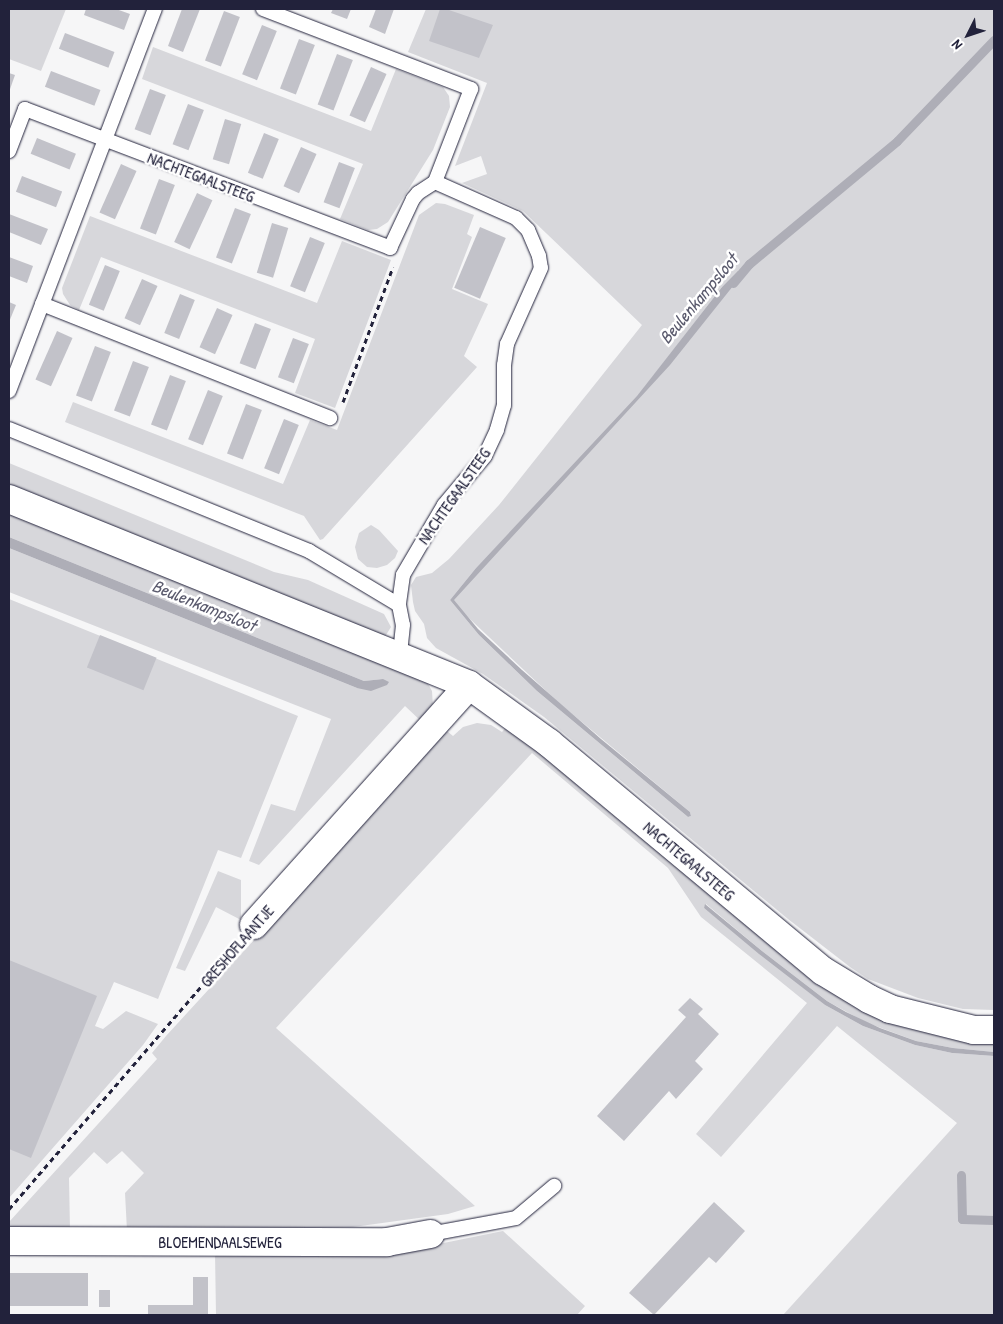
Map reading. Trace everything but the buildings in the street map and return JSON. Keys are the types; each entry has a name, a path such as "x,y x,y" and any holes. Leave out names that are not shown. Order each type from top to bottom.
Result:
{"street":[{"name":"NACHTEGAALSTEEG","path":"9,499 470,685 549,743 823,971 869,999 890,1009 974,1030 994,1030"},
{"name":"GRESHOFLAANTJE","path":"254,925 470,685"},
{"name":"BLOEMENDAALSEWEG","path":"9,1242 386,1242 430,1234"}],"lane":[{"path":"9,391 155,9"},
{"path":"263,9 471,89 434,182 418,193 413,199 390,248"},
{"name":"NACHTEGAALSTEEG","path":"9,151 25,110 390,248"},
{"name":"NACHTEGAALSTEEG","path":"400,656 403,625 399,605 402,575 444,505 484,456 497,430 504,405 504,365 507,344 540,268 535,244 528,230 516,218 434,182"},
{"path":"42,304 330,418"},
{"path":"9,429 309,551 399,605"},
{"path":"430,1234 516,1218 554,1186"}],"path":[{"path":"330,418 336,420 394,263 394,255 390,248"},
{"name":"GRESHOFLAANTJE","path":"9,1209 254,925"}],"shaded area":[{"path":"9,9 66,9 41,71 9,59"},
{"path":"426,9 994,9 994,1010 963,1009 918,998 868,979 788,919 544,717 483,674 436,648 427,638 424,624 415,611 413,602 411,585 416,577 432,573 449,559 499,505 642,325 523,211 462,183 487,174 481,156 455,166 487,83 408,52","holes":["758,254 759,256 739,273 640,393 722,287","531,510 453,598 455,605 559,703 690,812 691,816 688,817 537,691 479,635 450,600 476,568"]},
{"path":"153,47 371,131 396,69 443,87 449,96 450,107 433,150 388,222 377,229 368,230 340,219 363,164 142,79"},
{"path":"436,203 445,204 474,215 467,234 472,237 452,289 488,304 464,356 477,367 323,539 320,540 304,516 65,422 73,402 283,484 310,420 337,430 419,215"},
{"path":"90,216 317,303 342,241 391,260 335,408 295,393 315,339 101,257 79,310 70,305 63,294 62,288"},
{"path":"738,271 741,276 670,365 454,600 478,629 522,670 601,739 690,812 691,816 688,817 537,691 479,635 450,600 476,568 637,396 722,287"},
{"path":"9,463 274,572 308,580 384,614 391,627 386,635 381,636 9,489"},
{"path":"9,511 427,682 432,691 433,707 423,723 405,706 259,865 249,861 271,804 295,811 331,719 9,592 9,548 357,688 383,679 364,681 9,537"},
{"path":"371,525 379,530 398,551 395,558 387,565 377,568 367,567 358,559 355,547 359,533"},
{"path":"9,537 364,681 383,679 389,682 387,685 371,691 357,688 9,548"},
{"path":"9,599 298,716 241,858 218,850 158,999 114,982 95,1026 103,1029 126,1011 158,1024 143,1045 9,1198"},
{"path":"477,723 491,725 502,732 508,725 765,937 994,1042 994,1052 953,1048 916,1041 865,1022 827,1001 762,951 706,904 704,908 825,1005 863,1026 915,1045 952,1053 994,1056 994,1315 783,1315 957,1123 837,1026 721,1157 696,1134 807,1003 701,917 668,868 532,753 276,1028 475,1206 448,1214 353,1227 127,1231 125,1193 144,1173 122,1151 107,1164 94,1152 69,1178 70,1230 9,1231 9,1222 157,1059 152,1053 166,1036 417,762 447,731 453,736 463,727"},
{"path":"218,871 241,880 241,920 216,907 185,971 176,968"},
{"path":"705,904 827,1001 846,1012 880,1028 916,1041 953,1048 994,1052 994,1056 952,1053 915,1045 863,1026 825,1005 704,908"},
{"path":"503,1231 585,1306 577,1315 216,1315 215,1253 394,1253"}],"waterway":[{"name":"Beulenkampsloot","path":"733,283 749,264 897,141 994,40"},
{"path":"961,1175 962,1219 994,1220"}]}
